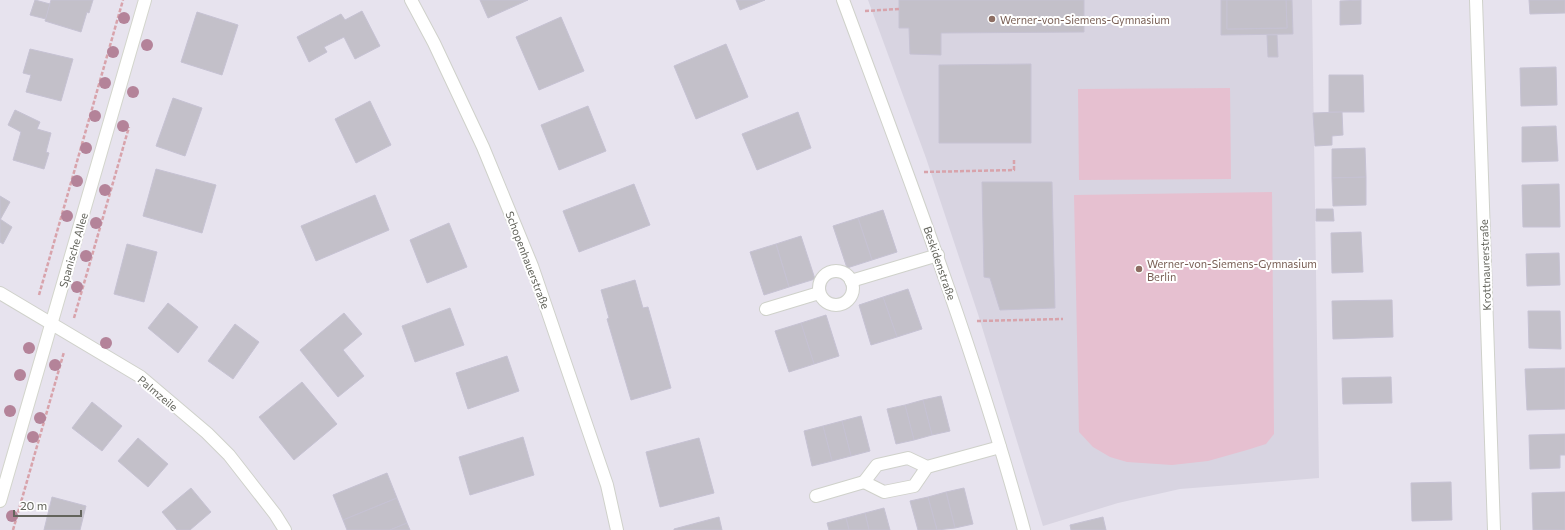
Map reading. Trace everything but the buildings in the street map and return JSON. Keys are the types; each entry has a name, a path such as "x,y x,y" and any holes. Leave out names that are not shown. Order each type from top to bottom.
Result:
{"street":[{"name":"Spanische Allee","path":"0,501 145,0"},
{"name":"Schopenhauerstraße","path":"411,0 434,43 483,147 532,266 607,485 618,530"},
{"name":"Beskidenstraße","path":"843,0 938,255 1000,447 1024,530"},
{"name":"Krottnaurerstraße","path":"1476,0 1494,530"},
{"path":"851,282 938,255"},
{"path":"842,272 847,275 851,282 853,288 851,296 846,302 838,305 830,304 823,299 819,293 820,284 823,277 830,273 842,272"},
{"name":"Palmzeile","path":"0,293 141,377 207,433 238,467 275,514 285,530"},
{"path":"766,309 819,293"},
{"path":"864,482 884,492 914,486 927,467 1000,447"},
{"path":"816,496 864,482 877,465 908,458 927,467"}],"path":[{"path":"38,298 123,0"},
{"path":"863,11 899,9"},
{"path":"73,321 130,122"},
{"path":"924,172 1014,170 1014,158"},
{"path":"974,321 1063,319"},
{"path":"13,530 66,347"}],"shaded area":[{"name":"Werner-von-Siemens-Gymnasium Berlin","path":"868,0 1312,0 1319,478 1180,489 1118,503 1043,526 978,314 926,158"},
{"path":"1230,88 1231,179 1079,180 1078,89"},
{"path":"1272,192 1274,434 1266,444 1247,450 1208,461 1172,465 1127,462 1110,457 1093,447 1079,432 1074,195"}],"place":[{"name":"Werner-von-Siemens-Gymnasium","path":"992,19"},
{"name":"Werner-von-Siemens-Gymnasium Berlin","path":"1139,269"}]}
